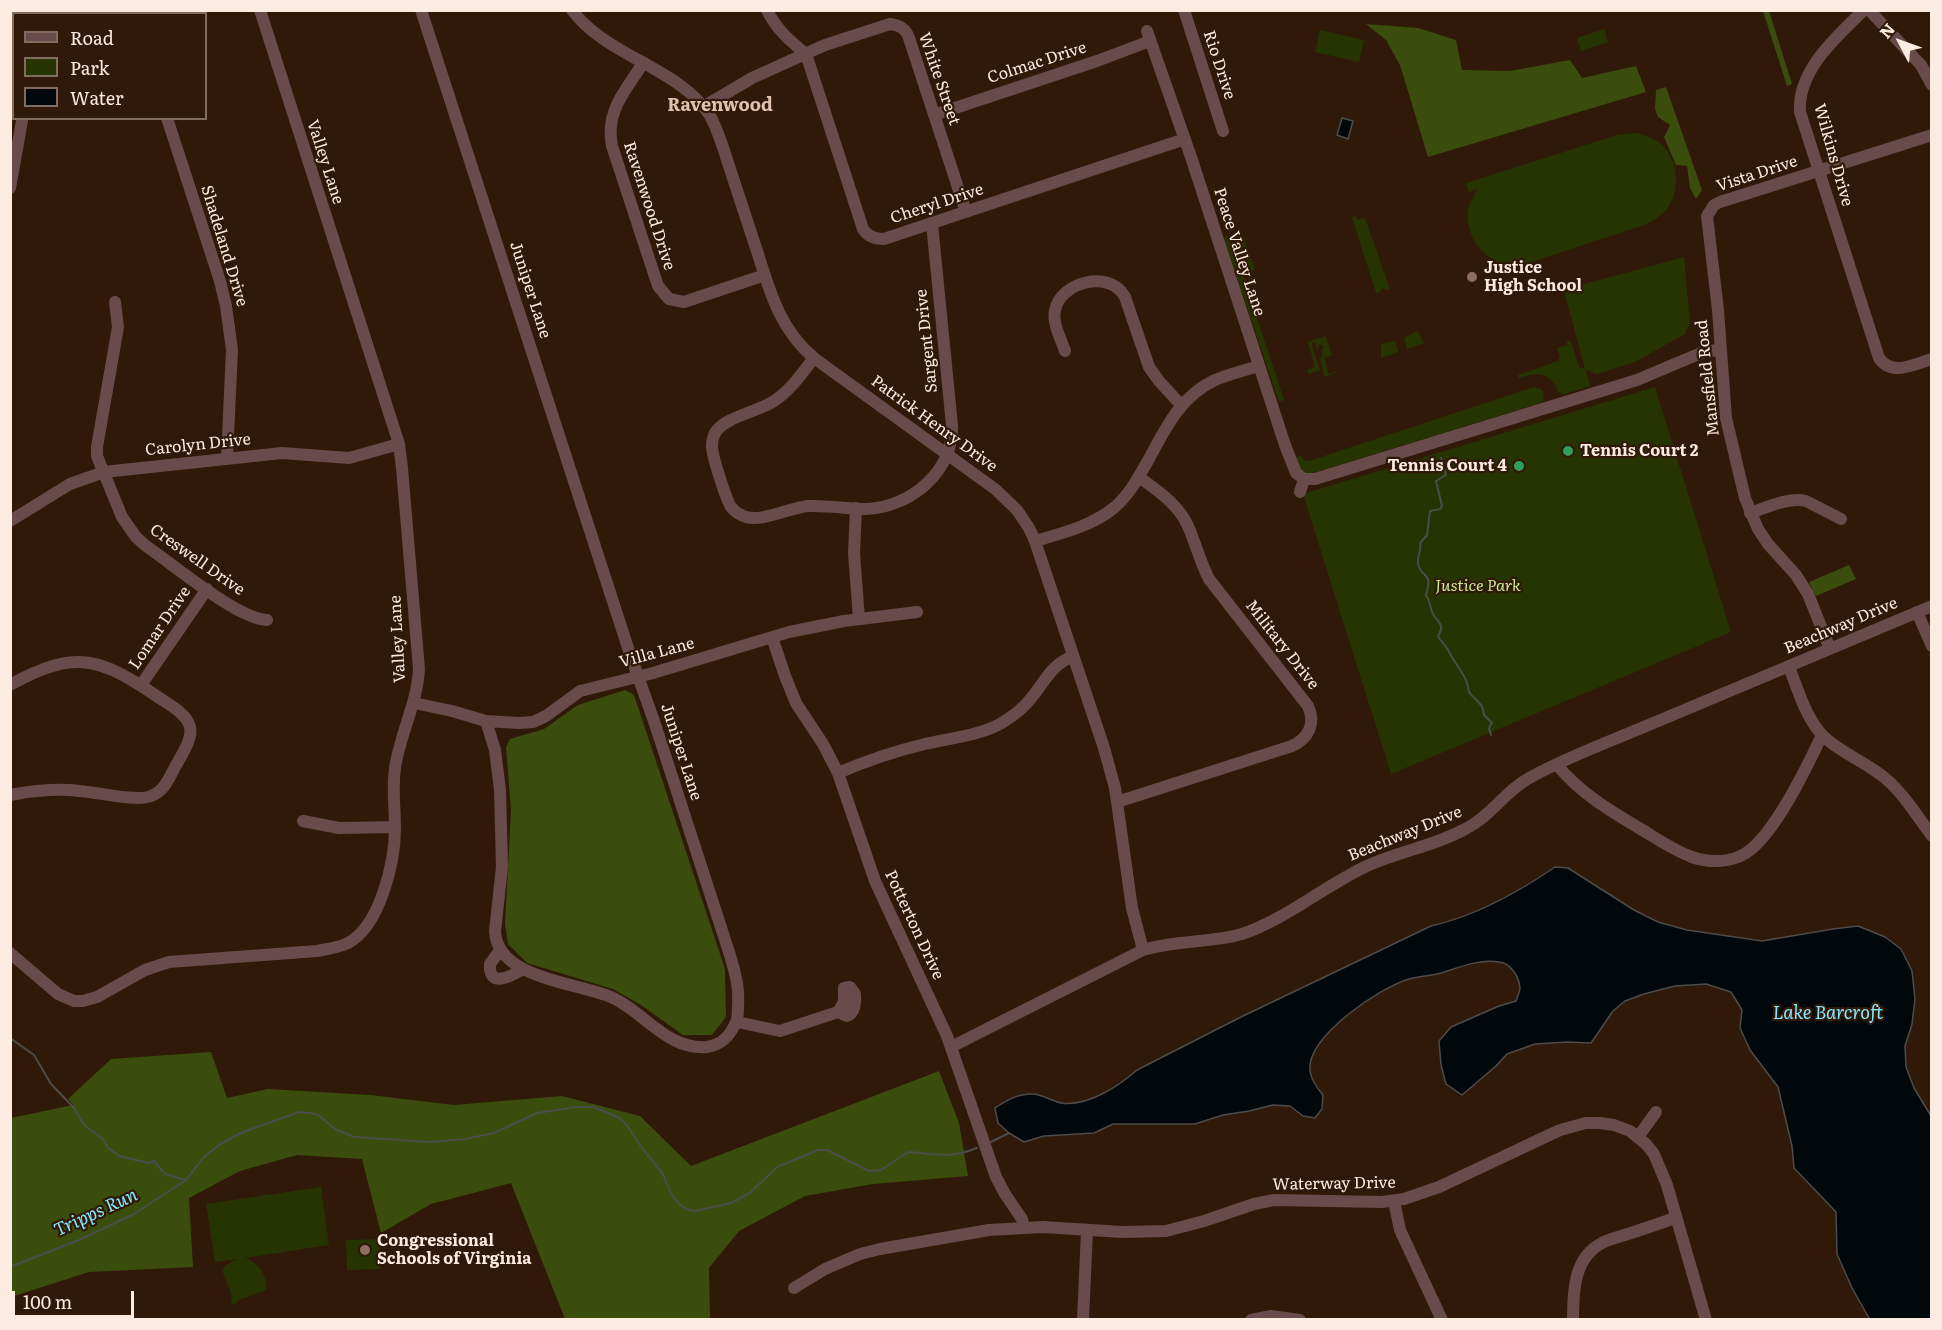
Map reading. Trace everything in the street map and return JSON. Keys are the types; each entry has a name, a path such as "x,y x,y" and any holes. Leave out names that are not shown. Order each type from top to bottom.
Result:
{"street":[{"name":"Valley Lane","path":"10,953 51,989 66,998 83,1001 97,997 145,970 169,962 336,948 347,944 362,933 376,910 392,861 395,827 393,786 395,770 399,747 418,687 419,669 399,444 260,10"},
{"name":"Juniper Lane","path":"421,10 732,962 739,990 737,1022"},
{"name":"Patrick Henry Drive","path":"572,10 592,30 681,86 703,107 717,131 780,318 801,346 814,358 949,454 1009,501 1029,528 1104,748 1118,802 1132,908 1143,950"},
{"name":"Cheryl Drive","path":"768,10 788,39 806,54 866,232 871,237 884,239 1185,139"},
{"name":"Rio Drive","path":"1184,10 1223,131"},
{"name":"Wilkins Drive","path":"1864,10 1827,48 1807,80 1802,93 1800,112 1882,363 1895,369 1932,358"},
{"path":"1869,10 1921,65 1932,86"},
{"name":"White Street","path":"703,107 752,78 825,45 890,24 898,25 907,33 966,212"},
{"name":"Colmac Drive","path":"934,115 1097,61 1148,36"},
{"name":"Peace Valley Lane","path":"1148,36 1185,139 1296,473 1304,479"},
{"name":"Ravenwood Drive","path":"643,63 611,116 610,136 660,289 669,298 684,302 765,275"},
{"name":"Shadeland Drive","path":"168,120 226,306 232,350 227,458"},
{"path":"10,188 22,121"},
{"name":"Vista Drive","path":"1706,221 1709,211 1720,202 1932,135"},
{"name":"Mansfield Road","path":"1706,221 1721,349 1726,418 1750,513 1768,544 1801,582 1819,619 1830,650"},
{"name":"Sargent Drive","path":"932,224 952,425 949,454"},
{"path":"1065,351 1054,315 1059,298 1072,288 1088,283 1104,281 1111,283 1122,291 1125,297 1149,367 1181,405"},
{"name":"Creswell Drive","path":"115,302 118,327 97,456 122,517 136,537 146,546 251,616 267,620"},
{"path":"1300,492 1304,479 1315,479 1637,380 1701,353 1721,349"},
{"path":"814,358 795,383 774,401 719,427 712,439 713,454 729,503 735,511 748,518 761,518 807,507 879,507 906,498 928,482 944,464 949,454"},
{"path":"1035,541 1088,524 1103,516 1127,495 1181,405 1204,386 1216,380 1259,366"},
{"name":"Carolyn Drive","path":"10,520 70,484 104,472 282,453 349,458 399,444"},
{"name":"Military Drive","path":"1118,802 1292,746 1305,737 1312,718 1308,706 1209,579 1200,561 1188,525 1181,514 1163,494 1139,477"},
{"path":"1750,513 1791,500 1800,500 1842,519"},
{"path":"856,508 854,553 859,619"},
{"name":"Lomar Drive","path":"141,685 207,588"},
{"name":"Beachway Drive","path":"951,1047 1143,950 1164,944 1242,933 1263,924 1370,864 1468,828 1491,812 1522,782 1557,765 1932,606"},
{"name":"Villa Lane","path":"414,703 486,721 519,723 539,720 580,691 653,673 820,625 917,612"},
{"path":"1917,612 1932,646"},
{"name":"Potterton Drive","path":"772,637 796,703 823,744 838,773 874,881 951,1047 996,1176 1022,1219 1024,1227"},
{"path":"838,773 898,750 971,735 994,727 1023,708 1056,666 1073,656"},
{"path":"10,685 48,667 70,662 88,662 112,669 141,685 183,715 190,728 188,741 165,786 148,797 76,790 36,791 10,795"},
{"path":"1789,667 1812,721 1822,735 1861,760 1896,788 1932,836"},
{"path":"486,721 495,750 500,790 502,867 495,940 500,950 514,964 611,998 633,1010 670,1040 691,1047 718,1044 729,1035 736,1022 780,1031 838,1012"},
{"path":"1557,765 1567,778 1586,795 1666,844 1694,858 1726,861 1745,854 1766,835 1808,766 1822,735"},
{"path":"303,821 339,828 395,827"},
{"path":"500,950 490,964 490,973 494,977 500,980 523,969"},
{"path":"1638,1137 1656,1112"},
{"name":"Waterway Drive","path":"794,1288 825,1269 860,1254 989,1230 1024,1227 1122,1232 1166,1231 1274,1200 1394,1201 1439,1187 1573,1126 1586,1123 1614,1125 1630,1131 1654,1154 1676,1218 1706,1320"},
{"path":"1394,1201 1400,1230 1442,1320"},
{"path":"1573,1320 1573,1296 1577,1276 1589,1252 1605,1242 1676,1218"},
{"path":"1083,1320 1087,1230"},
{"path":"1251,1320 1270,1316 1300,1320"}],"green space":[{"path":"1763,11 1769,11 1792,84 1787,86"},
{"path":"1366,24 1418,28 1456,40 1462,70 1510,71 1570,60 1582,78 1636,66 1646,92 1428,157 1400,65 1386,40"},
{"path":"1604,29 1608,42 1581,51 1577,38"},
{"path":"1320,30 1364,40 1359,62 1315,52"},
{"path":"1666,87 1702,190 1696,199 1690,188 1687,166 1676,165 1664,137 1670,125 1658,117 1655,109 1656,90"},
{"path":"1637,133 1662,145 1668,152 1675,169 1674,196 1668,208 1658,217 1644,225 1520,265 1501,263 1492,259 1478,246 1468,220 1469,208 1477,189 1469,192 1466,183 1617,135"},
{"path":"1356,216 1357,220 1365,218 1390,289 1382,288 1376,293 1352,217"},
{"path":"1242,232 1255,269 1251,271 1253,280 1251,281 1238,240"},
{"path":"1226,235 1230,237 1284,400 1279,402 1224,239"},
{"path":"1684,257 1690,322 1685,334 1635,362 1597,374 1586,370 1590,386 1565,394 1558,392 1552,381 1543,375 1519,378 1518,375 1558,361 1560,357 1557,348 1567,345 1566,340 1571,342 1579,367 1585,369 1564,291 1566,289"},
{"path":"1417,331 1425,343 1407,349 1404,338"},
{"path":"1326,336 1332,355 1325,358 1328,374 1341,370 1325,377 1320,359 1323,345 1319,345 1317,351 1315,342 1311,343 1320,370 1309,374 1307,370 1315,367 1308,342"},
{"path":"1395,341 1398,352 1381,358 1381,344"},
{"path":"1534,387 1541,389 1544,393 1543,401 1537,404 1313,473 1304,472 1296,458 1300,455 1305,461 1312,460"},
{"name":"Justice Park","path":"1655,387 1731,632 1391,774 1303,494"},
{"path":"1849,565 1856,579 1816,596 1809,582"},
{"path":"625,690 634,695 725,969 726,1017 712,1035 683,1035 641,1005 613,989 527,963 508,944 505,924 511,810 506,747 510,739 544,729 578,705"},
{"path":"211,1052 227,1098 268,1089 370,1095 454,1105 562,1096 640,1116 691,1166 939,1071 959,1123 968,1176 873,1184 805,1196 739,1231 709,1268 710,1319 565,1319 511,1183 431,1204 381,1233 362,1159 297,1155 240,1171 189,1198 193,1267 89,1272 11,1297 11,1118 73,1105 68,1099 111,1059"},
{"path":"321,1187 329,1245 245,1258 254,1262 261,1270 266,1290 239,1300 235,1305 231,1304 232,1296 222,1270 237,1259 215,1262 206,1204"},
{"path":"379,1239 380,1269 347,1270 346,1240"}],"water":[{"path":"1342,118 1353,121 1348,139 1337,135"},
{"name":"Lake Barcroft","path":"1555,867 1568,868 1634,910 1658,922 1687,930 1762,941 1858,926 1885,937 1901,949 1912,971 1915,999 1912,1024 1905,1046 1906,1067 1914,1088 1931,1116 1931,1319 1871,1320 1869,1318 1837,1254 1836,1212 1794,1168 1792,1146 1778,1087 1750,1050 1740,1028 1742,1010 1731,992 1706,984 1675,986 1625,1001 1613,1011 1591,1043 1535,1044 1507,1054 1462,1095 1446,1084 1441,1065 1439,1041 1451,1027 1516,1001 1520,990 1516,975 1507,965 1492,961 1477,963 1397,984 1364,1003 1332,1029 1319,1043 1312,1058 1310,1071 1323,1095 1322,1109 1315,1118 1303,1116 1290,1106 1273,1105 1223,1115 1195,1124 1113,1124 1094,1133 1044,1136 1024,1142 998,1123 995,1108 1018,1096 1034,1094 1061,1103 1092,1099 1137,1070 1241,1017 1431,926 1448,922 1496,903"}],"waterway":[{"path":"1441,458 1446,475 1436,481 1442,506 1440,509 1430,511 1427,535 1420,543 1418,563 1419,568 1428,578 1426,595 1433,614 1441,626 1438,636 1464,677 1469,692 1481,705 1484,715 1492,723 1489,728 1491,735"},
{"path":"10,1038 34,1055 51,1084 74,1108 84,1125 103,1139 108,1148 119,1156 149,1163 154,1161 165,1174 185,1180"},
{"name":"Tripps Run","path":"10,1267 79,1240 134,1214 186,1180 203,1158 220,1144 243,1132 299,1112 317,1114 335,1129 354,1137 430,1142 465,1139 494,1133 537,1113 576,1107 593,1107 618,1117 626,1124 663,1174 670,1192 678,1203 686,1209 695,1211 731,1203 750,1193 777,1167 818,1150 827,1150 869,1171 881,1170 908,1152 951,1155 977,1148"},
{"path":"991,1142 1009,1133"}],"place":[{"name":"Justice High School","path":"1472,277"},
{"name":"Tennis Court 2","path":"1568,451"},
{"name":"Tennis Court 4","path":"1519,466"},
{"name":"Congressional Schools of Virginia","path":"365,1250"}],"district":[{"name":"Ravenwood","path":"720,106"}]}
